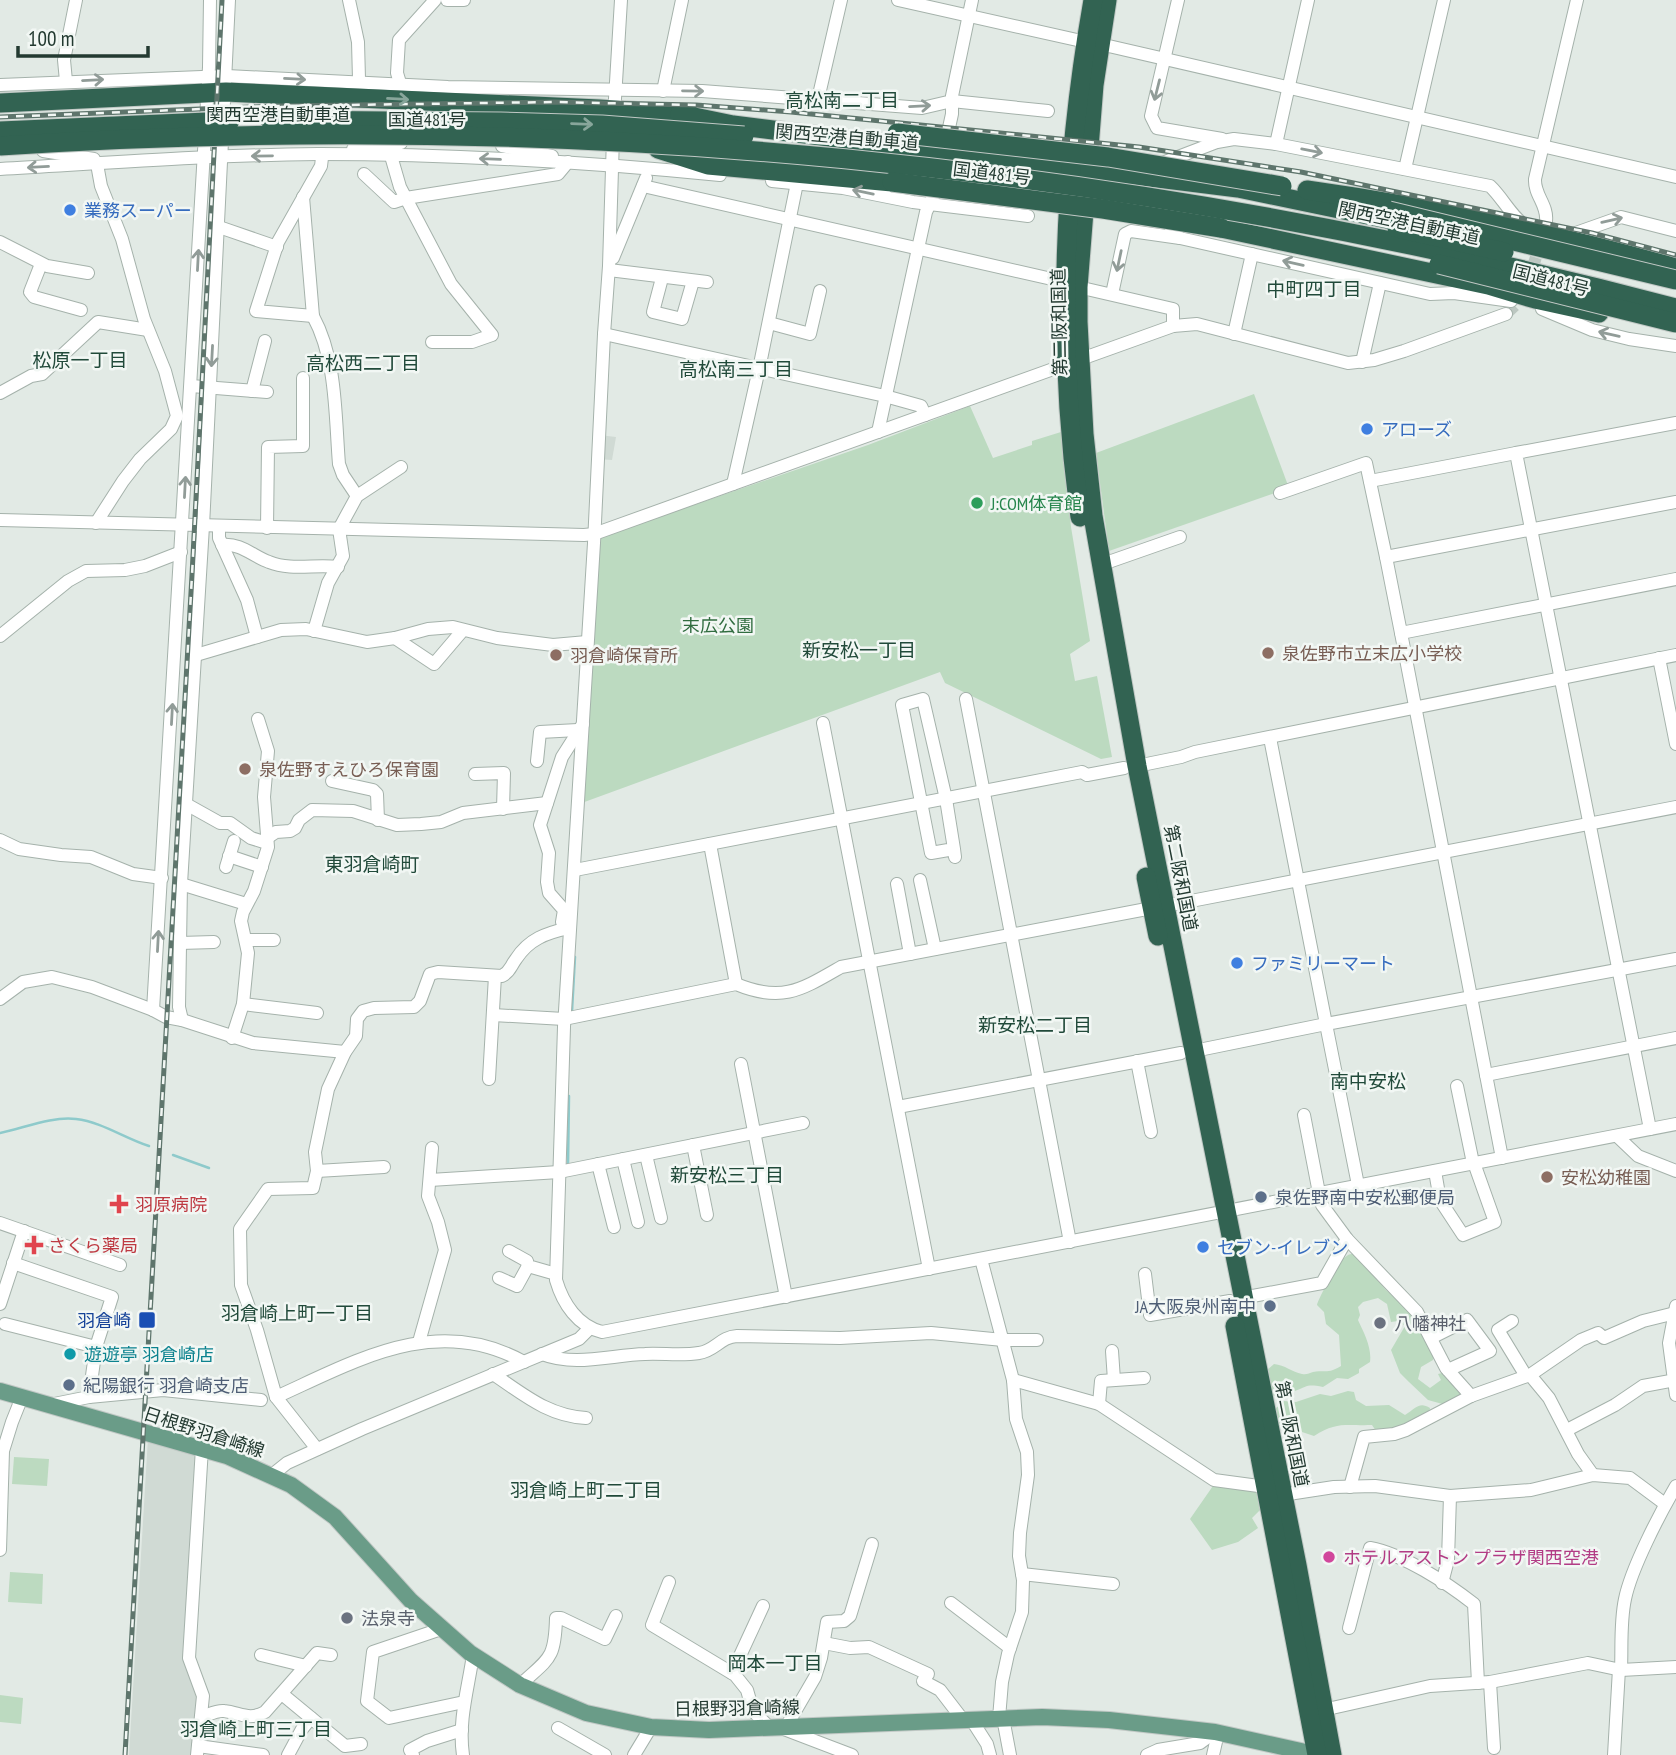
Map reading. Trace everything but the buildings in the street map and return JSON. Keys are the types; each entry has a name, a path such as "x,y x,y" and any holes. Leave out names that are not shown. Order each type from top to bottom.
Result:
{"highway":[{"name":"第二阪和国道","path":"1093,0 1093,43 1077,192 1072,284 1072,454 1088,570 1131,767 1274,1491 1332,1755"},
{"name":"第二阪和国道","path":"1093,43 1107,0"},
{"name":"国道481号","path":"0,103 157,94 217,84 279,94 615,99 680,114 807,123 1108,157 1293,191 1393,202 1676,268"},
{"path":"680,114 733,125 1238,188 1293,191 1389,211 1676,282"},
{"name":"関西空港自動車道","path":"0,131 194,122 427,120 602,125 758,137 951,156 1218,194 1473,244 1676,295"},
{"name":"関西空港自動車道","path":"0,148 210,135 424,135 588,139 718,147 938,167 1118,191 1295,222 1501,264 1676,311"},
{"name":"国道481号","path":"0,148 213,149 451,139 612,155 657,148 708,164 1103,209 1221,228 1488,285 1535,299 1629,320 1676,324"},
{"path":"657,148 939,175 1210,208 1395,244 1676,311"},
{"path":"1293,191 1573,263 1676,282"},
{"path":"1303,226 1401,255 1676,324"},
{"path":"1258,235 1401,255"},
{"name":"第二阪和国道","path":"1073,362 1131,767"},
{"name":"第二阪和国道","path":"1274,1491 1318,1755"}],"main road":[{"name":"日根野羽倉崎線","path":"0,1391 202,1448 291,1485 335,1517 411,1601 473,1655 520,1685 586,1713 651,1727 709,1730 1001,1718 1109,1720 1217,1732 1273,1749 1318,1755"}],"street":[{"path":"63,82 64,60 76,0"},
{"path":"182,1020 179,1007 181,884 204,526 219,227 213,149 217,84 210,0"},
{"path":"153,1010 191,386 217,84 229,0"},
{"path":"349,0 356,29 359,79 365,82"},
{"path":"400,83 397,73 399,40 435,0"},
{"path":"447,0 464,0"},
{"path":"565,929 575,870 580,727 594,534 621,0"},
{"path":"663,91 682,0"},
{"path":"818,99 841,0"},
{"path":"898,0 1676,177"},
{"path":"878,432 918,249 953,114 952,101 972,0"},
{"path":"1178,0 1150,116 1157,128 1228,140 1276,144 1490,186 1520,223 1528,228 1573,234 1621,217 1676,231"},
{"path":"1276,144 1308,0"},
{"path":"1405,169 1444,0"},
{"path":"1546,221 1547,214 1534,190 1577,0"},
{"path":"127,78 157,94"},
{"path":"0,85 127,78 217,84 365,82 615,99 663,91 702,91 922,108 952,101 1048,111"},
{"path":"34,101 63,82"},
{"path":"279,94 362,86 365,82"},
{"path":"333,155 347,150 451,139 524,149 572,162"},
{"path":"1128,174 1228,140"},
{"path":"27,149 118,162"},
{"path":"0,169 97,164 213,149 319,155 572,162 612,155 651,169 843,188 930,204 1028,216"},
{"path":"313,316 257,311 276,247 321,166 322,158 319,155"},
{"path":"391,156 406,198 450,284 492,335 472,342 432,342"},
{"path":"364,174 394,202 558,174 572,162"},
{"path":"96,523 140,459 176,421 165,371 148,330 122,239 101,186 97,164"},
{"path":"609,268 651,169"},
{"path":"733,484 797,183"},
{"path":"643,186 1173,309 1173,326"},
{"path":"303,197 313,316 323,333 334,396 339,464 357,496"},
{"path":"1160,203 1172,231 1180,238"},
{"path":"219,227 276,247"},
{"path":"1112,294 1125,234 1131,231 1180,238 1430,294 1454,293 1501,298 1552,312 1592,330 1676,346"},
{"path":"0,243 41,264 88,273"},
{"path":"1234,334 1252,254"},
{"path":"41,264 30,292 34,298 81,310"},
{"path":"609,268 662,278 707,282"},
{"path":"662,278 653,312 682,319 693,281"},
{"path":"1362,362 1380,283"},
{"path":"769,323 810,334 820,291"},
{"path":"0,520 594,534 1173,326 1197,324 1348,363 1404,351 1506,314"},
{"path":"0,393 31,376 42,374 98,322 148,330"},
{"path":"604,334 885,396 920,406 925,415"},
{"path":"252,391 265,341"},
{"path":"267,528 268,447 303,446 303,378"},
{"path":"191,386 268,392"},
{"path":"1370,481 1676,423"},
{"path":"1516,453 1650,1129"},
{"path":"1280,493 1366,463 1502,1158"},
{"path":"314,631 328,583 338,567 344,548 339,529 357,496 401,467"},
{"path":"1386,557 1676,502"},
{"path":"219,526 222,545 247,600 257,637"},
{"path":"1100,565 1177,534"},
{"path":"222,545 239,546 264,560 283,566 338,567"},
{"path":"0,636 68,581 86,571 125,570 145,566 181,552"},
{"path":"1401,633 1676,579"},
{"path":"196,655 281,630 314,631 367,642 396,638 428,629 453,627 497,638 552,645 587,642"},
{"path":"396,638 434,664 463,630"},
{"path":"575,870 1082,772 1087,775 1131,767 1676,654"},
{"path":"1659,658 1676,744"},
{"path":"923,699 946,799 955,853 931,853 921,804 902,705 923,699"},
{"path":"966,699 1070,1242"},
{"path":"232,1038 243,1004 248,953 242,921 246,904 254,891 262,867 267,840 264,797 268,751 258,719"},
{"path":"823,723 929,1269"},
{"path":"537,761 540,732 580,727"},
{"path":"580,727 562,757 540,825 549,853 549,893 564,910 565,929 556,1274 564,1301 589,1329 602,1332 1676,1124"},
{"path":"1270,738 1358,1185"},
{"path":"475,774 504,773 503,809"},
{"path":"331,781 373,790 377,794 378,820"},
{"path":"186,804 220,823 230,823 251,838 267,840 276,832 295,828 299,820 312,810 353,811 397,825 441,822 463,813 547,803"},
{"path":"493,1015 564,1019 736,984 758,993 794,991 841,967 1676,807"},
{"path":"0,840 19,849 61,856 92,857 133,874 162,878"},
{"path":"234,841 228,862 262,867"},
{"path":"710,844 736,984"},
{"path":"920,880 935,949"},
{"path":"181,884 246,904"},
{"path":"897,884 911,954"},
{"path":"317,1449 276,1397 241,1285 240,1230 268,1189 313,1188 317,1171 315,1152 328,1089 345,1052 356,1036 358,1019 363,1012 374,1008 414,1007 420,1001 430,974 438,972 502,976 510,972 516,959 536,937 565,929"},
{"path":"247,940 274,940"},
{"path":"180,943 214,942"},
{"path":"898,1107 1676,960"},
{"path":"489,1079 495,975"},
{"path":"0,999 23,982 52,977 92,987 166,1017 232,1038 277,1046 345,1052"},
{"path":"243,1004 317,1013"},
{"path":"1486,1075 1676,1038"},
{"path":"1137,1061 1151,1132"},
{"path":"741,1064 786,1297"},
{"path":"1435,1171 1440,1200 1463,1235 1495,1222 1474,1163 1457,1086"},
{"path":"1304,1115 1322,1205 1347,1239 1417,1312 1448,1370 1471,1396"},
{"path":"430,1180 559,1172 803,1124"},
{"path":"1617,1136 1638,1156 1676,1171"},
{"path":"693,1145 707,1215"},
{"path":"419,1342 445,1250 428,1196 432,1148"},
{"path":"646,1154 661,1218"},
{"path":"623,1159 638,1222"},
{"path":"598,1164 614,1227"},
{"path":"317,1171 384,1167"},
{"path":"0,1223 120,1265"},
{"path":"24,1231 0,1307 6,1316 3,1326 96,1347"},
{"path":"1145,1274 1150,1315 1322,1283 1347,1239"},
{"path":"499,1278 517,1286 528,1266 527,1261 509,1251"},
{"path":"981,1259 1013,1380 1016,1419 1027,1452 1028,1475 1019,1556 1022,1612 1002,1682 1001,1718 1010,1755"},
{"path":"13,1264 112,1297 96,1347 89,1397"},
{"path":"528,1266 556,1274"},
{"path":"1350,1487 1364,1437 1406,1430 1471,1396 1528,1376 1581,1340 1598,1333 1604,1338 1675,1309"},
{"path":"1675,1309 1669,1343 1676,1395"},
{"path":"1431,1338 1467,1320 1490,1351 1448,1370"},
{"path":"1512,1321 1498,1330 1528,1376 1549,1398 1578,1454 1593,1475"},
{"path":"272,1475 287,1463 317,1449 579,1339 589,1329"},
{"path":"542,1354 557,1360 641,1354 697,1354 710,1351 727,1337 737,1336 840,1338 931,1333 1003,1340 1037,1339"},
{"path":"276,1397 367,1355 419,1342 473,1343 524,1362"},
{"path":"1112,1351 1114,1380"},
{"path":"493,1374 536,1405 575,1418 586,1418"},
{"path":"1099,1404 1101,1381 1144,1378"},
{"path":"1013,1380 1099,1404 1214,1480 1274,1491 1375,1486 1450,1496 1531,1490 1593,1475 1630,1478 1669,1506"},
{"path":"1566,1430 1615,1405 1643,1386 1674,1380"},
{"path":"48,1405 89,1397 163,1390 261,1399"},
{"path":"0,1550 3,1451 22,1397"},
{"path":"202,1448 189,1658 203,1696 197,1751 257,1752 263,1755"},
{"path":"1614,1755 1624,1601 1629,1583 1669,1506 1676,1486"},
{"path":"1442,1583 1448,1560 1450,1496"},
{"path":"779,1728 816,1677 827,1622 844,1621 850,1616 872,1544"},
{"path":"1349,1628 1370,1548 1385,1550 1400,1557 1458,1591 1474,1604 1494,1748"},
{"path":"1022,1574 1114,1584"},
{"path":"669,1582 652,1625 732,1673 743,1683 753,1711 779,1728 852,1755"},
{"path":"951,1603 1010,1648"},
{"path":"732,1673 763,1606"},
{"path":"520,1685 554,1650 556,1618 605,1639 616,1616"},
{"path":"441,1629 373,1652 367,1701 389,1718 464,1702"},
{"path":"824,1643 850,1648 869,1647 928,1674 923,1681 940,1690 987,1744 990,1755"},
{"path":"201,1717 221,1710 247,1718 256,1717 265,1712 317,1653 331,1655"},
{"path":"261,1655 306,1666"},
{"path":"463,1755 464,1702 473,1655"},
{"path":"1323,1710 1407,1690 1484,1682 1588,1664 1620,1669 1676,1667"},
{"path":"282,1694 345,1746 361,1744"},
{"path":"288,1755 311,1718"},
{"path":"634,1755 651,1727"},
{"path":"558,1728 605,1755"},
{"path":"413,1755 410,1750 462,1730"},
{"path":"1147,1755 1158,1750 1200,1743 1217,1732"},
{"path":"1213,1755 1217,1732"}],"shaded area":[{"path":"599,435 616,437 612,460 598,459"},
{"path":"148,1438 196,1451 186,1657 200,1695 194,1755 129,1755"}],"green space":[{"path":"1254,394 1289,488 1109,551 1096,453"},
{"name":"末広公園","path":"970,406 993,458 1061,432 1071,527 1090,641 1070,654 1075,681 1097,676 1112,757 1101,759 945,683 940,672 579,804 595,539 868,445"},
{"path":"1355,1254 1386,1290 1411,1310 1433,1356 1433,1360 1421,1367 1418,1379 1430,1388 1441,1380 1438,1374 1442,1373 1462,1392 1460,1396 1446,1405 1428,1400 1400,1373 1391,1350 1405,1326 1398,1321 1391,1322 1387,1304 1378,1298 1363,1302 1358,1307 1358,1320 1370,1351 1370,1362 1359,1369 1359,1373 1348,1379 1337,1378 1323,1387 1308,1386 1272,1397 1266,1371 1274,1364 1304,1374 1330,1371 1341,1366 1339,1335 1326,1324 1324,1312 1317,1305 1341,1261 1348,1255"},
{"path":"1354,1392 1356,1400 1366,1406 1389,1405 1405,1415 1423,1405 1430,1408 1429,1414 1415,1424 1376,1431 1372,1425 1342,1425 1314,1436 1302,1432 1298,1427 1289,1430 1277,1427 1275,1409 1284,1401 1296,1402 1320,1394 1331,1396"},
{"path":"14,1457 49,1459 47,1486 12,1484"},
{"path":"1215,1483 1256,1487 1261,1509 1252,1518 1258,1528 1238,1542 1212,1550 1190,1519"},
{"path":"10,1572 43,1574 42,1604 8,1602"},
{"path":"0,1695 23,1698 21,1724 0,1722"}],"waterway":[{"path":"572,1011 575,957"},
{"path":"568,1166 569,1096"},
{"path":"0,1133 48,1121 76,1119 95,1123 149,1146"},
{"path":"173,1155 209,1168"}],"tunnel":[{"path":"1506,314 1524,297 1541,240"}],"railway":[{"path":"125,1755 222,0"},
{"path":"0,117 278,106 554,102 696,105 791,112 1139,147 1301,172 1592,233 1676,255"}],"place":[{"name":"業務スーパー","path":"70,210"},
{"name":"アローズ","path":"1367,429"},
{"name":"J:COM体育館","path":"977,503"},
{"name":"泉佐野市立末広小学校","path":"1268,653"},
{"name":"羽倉崎保育所","path":"556,655"},
{"name":"泉佐野すえひろ保育園","path":"245,769"},
{"name":"ファミリーマート","path":"1237,963"},
{"name":"安松幼稚園","path":"1547,1177"},
{"name":"泉佐野南中安松郵便局","path":"1261,1197"},
{"name":"羽原病院","path":"119,1204"},
{"name":"さくら薬局","path":"34,1245"},
{"name":"セブン-イレブン","path":"1203,1247"},
{"name":"JA大阪泉州南中","path":"1270,1306"},
{"name":"羽倉崎","path":"147,1320"},
{"name":"八幡神社","path":"1380,1323"},
{"name":"遊遊亭 羽倉崎店","path":"70,1354"},
{"name":"紀陽銀行 羽倉崎支店","path":"69,1385"},
{"name":"ホテルアストン プラザ関西空港","path":"1329,1557"},
{"name":"法泉寺","path":"347,1618"}],"district":[{"name":"高松南二丁目","path":"842,100"},
{"name":"中町四丁目","path":"1314,289"},
{"name":"松原一丁目","path":"80,360"},
{"name":"高松西二丁目","path":"363,363"},
{"name":"高松南三丁目","path":"736,369"},
{"name":"新安松一丁目","path":"859,650"},
{"name":"東羽倉崎町","path":"372,864"},
{"name":"新安松二丁目","path":"1035,1025"},
{"name":"南中安松","path":"1368,1081"},
{"name":"新安松三丁目","path":"727,1175"},
{"name":"羽倉崎上町一丁目","path":"297,1313"},
{"name":"羽倉崎上町二丁目","path":"586,1490"},
{"name":"岡本一丁目","path":"775,1663"},
{"name":"羽倉崎上町三丁目","path":"256,1729"}]}
